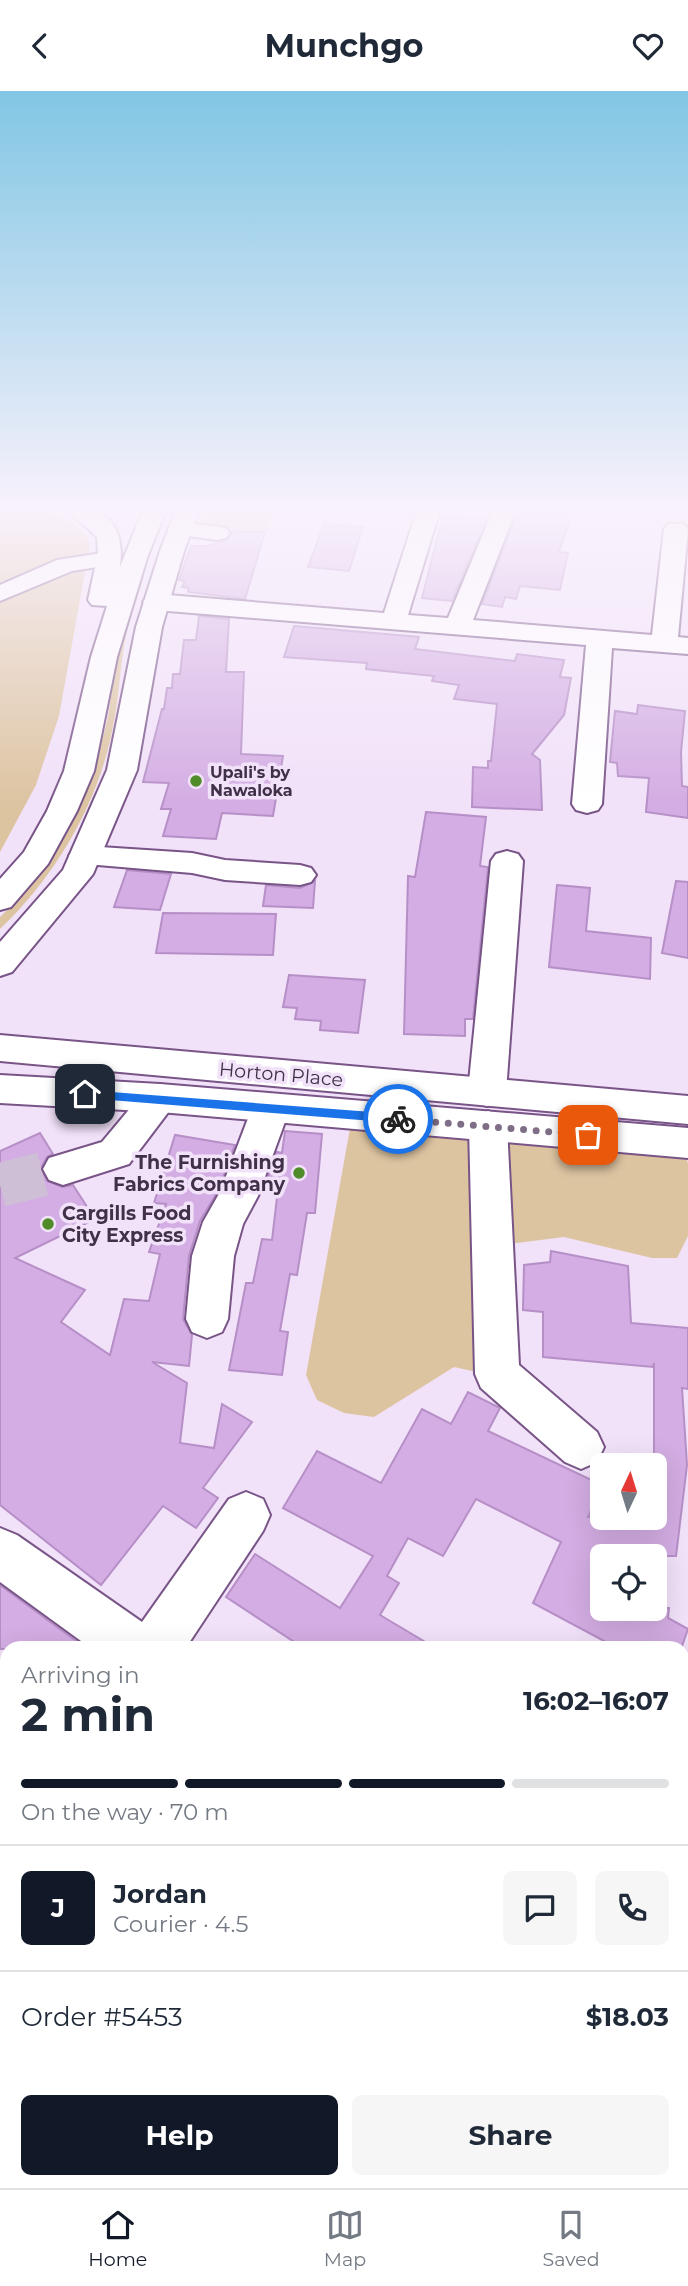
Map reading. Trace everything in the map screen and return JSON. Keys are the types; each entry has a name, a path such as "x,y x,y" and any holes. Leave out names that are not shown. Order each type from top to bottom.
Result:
{"main road":[{"path":"99,608 96,629 104,657"},
{"path":"0,899 37,857 62,811 79,771 104,657 121,608"},
{"path":"0,964 77,874 85,856 122,770 154,608"},
{"path":"233,608 676,645 676,608"},
{"path":"394,620 398,608"},
{"path":"458,626 465,608"},
{"path":"587,804 600,638"},
{"path":"85,856 300,875"},
{"path":"507,861 487,1109 497,1374 581,1447"},
{"name":"Horton Place","path":"0,1048 487,1109 688,1143"},
{"name":"Horton Place","path":"0,1089 160,1098 271,1108 688,1110"},
{"path":"63,1169 115,1153 160,1098"},
{"path":"207,1319 213,1257 223,1222 238,1196 271,1108"},
{"path":"159,1641 246,1515"},
{"path":"0,1552 125,1641"}],"shaded area":[{"path":"0,608 78,608 59,716 36,785 0,852"},
{"path":"127,608 134,608 127,631 114,721 99,779 74,834 58,860 21,908 0,929 0,917 36,876 67,827 91,773 107,721"},
{"path":"352,1117 684,1150 688,1164 688,1236 677,1258 652,1258 564,1237 509,1244 499,1377 454,1367 374,1417 344,1413 317,1400 306,1375"}],"building":[{"path":"199,616 229,619 226,672 244,672 241,754 283,756 273,816 222,813 216,839 163,836 171,809 161,809 169,783 143,782 164,709 167,688 172,688 173,674 180,674 184,640 196,640"},
{"path":"294,626 419,637 415,649 515,661 517,654 564,660 560,677 571,678 564,715 532,754 540,760 542,810 472,807 473,767 488,768 488,761 491,761 497,704 454,699 459,685 432,681 434,676 366,669 367,663 284,657"},
{"path":"638,705 685,711 681,752 682,786 688,787 688,818 646,812 649,778 618,776 617,763 610,762 615,711 637,714"},
{"path":"426,812 486,817 480,866 488,867 473,1019 465,1019 465,1036 404,1034 408,876 415,877"},
{"path":"127,870 171,874 160,910 114,907"},
{"path":"315,881 313,908 263,906 266,885 300,888"},
{"path":"676,881 688,882 688,958 662,953"},
{"path":"557,885 590,888 586,931 651,938 650,979 549,967"},
{"path":"163,913 276,914 273,955 156,953"},
{"path":"289,975 365,980 358,1033 320,1030 321,1021 295,1019 297,1008 283,1007"},
{"path":"285,1131 322,1134 315,1213 307,1213 297,1275 290,1274 280,1331 288,1332 282,1375 229,1370 246,1283 253,1283 262,1239 272,1240 278,1189 264,1188 277,1152 282,1153"},
{"path":"40,1133 53,1154 47,1157 41,1168 47,1181 62,1187 73,1185 95,1219 15,1258 85,1290 61,1322 110,1355 124,1299 149,1301 160,1254 149,1252 166,1204 154,1203 175,1135 235,1145 218,1191 200,1221 189,1256 183,1319 192,1335 189,1366 152,1362 187,1383 180,1443 214,1448 222,1404 252,1422 203,1488 218,1498 196,1528 163,1506 101,1585 0,1505 0,1151"},
{"path":"551,1251 628,1266 631,1323 688,1328 688,1389 682,1388 687,1465 676,1556 667,1556 667,1544 590,1544 590,1621 667,1621 669,1608 668,1618 688,1629 684,1641 604,1641 533,1603 561,1542 476,1499 443,1556 408,1538 387,1576 399,1583 380,1615 424,1641 293,1641 226,1597 255,1554 340,1608 373,1556 283,1508 317,1451 381,1483 422,1409 451,1424 468,1392 500,1408 488,1431 590,1479 590,1530 667,1530 667,1453 654,1453 654,1363 653,1367 543,1357 543,1312 523,1310 524,1265 550,1262"},
{"path":"0,1585 76,1641 0,1641"}],"tunnel":[{"path":"0,1185 63,1169"}],"way so far":[{"path":"398,1119 588,1135"}],"place":[{"name":"Upali's by Nawaloka","path":"196,781"},
{"name":"The Furnishing Fabrics Company","path":"299,1173"},
{"name":"Cargills Food City Express","path":"48,1224"}],"route":[{"path":"85,1094 398,1119"}]}
